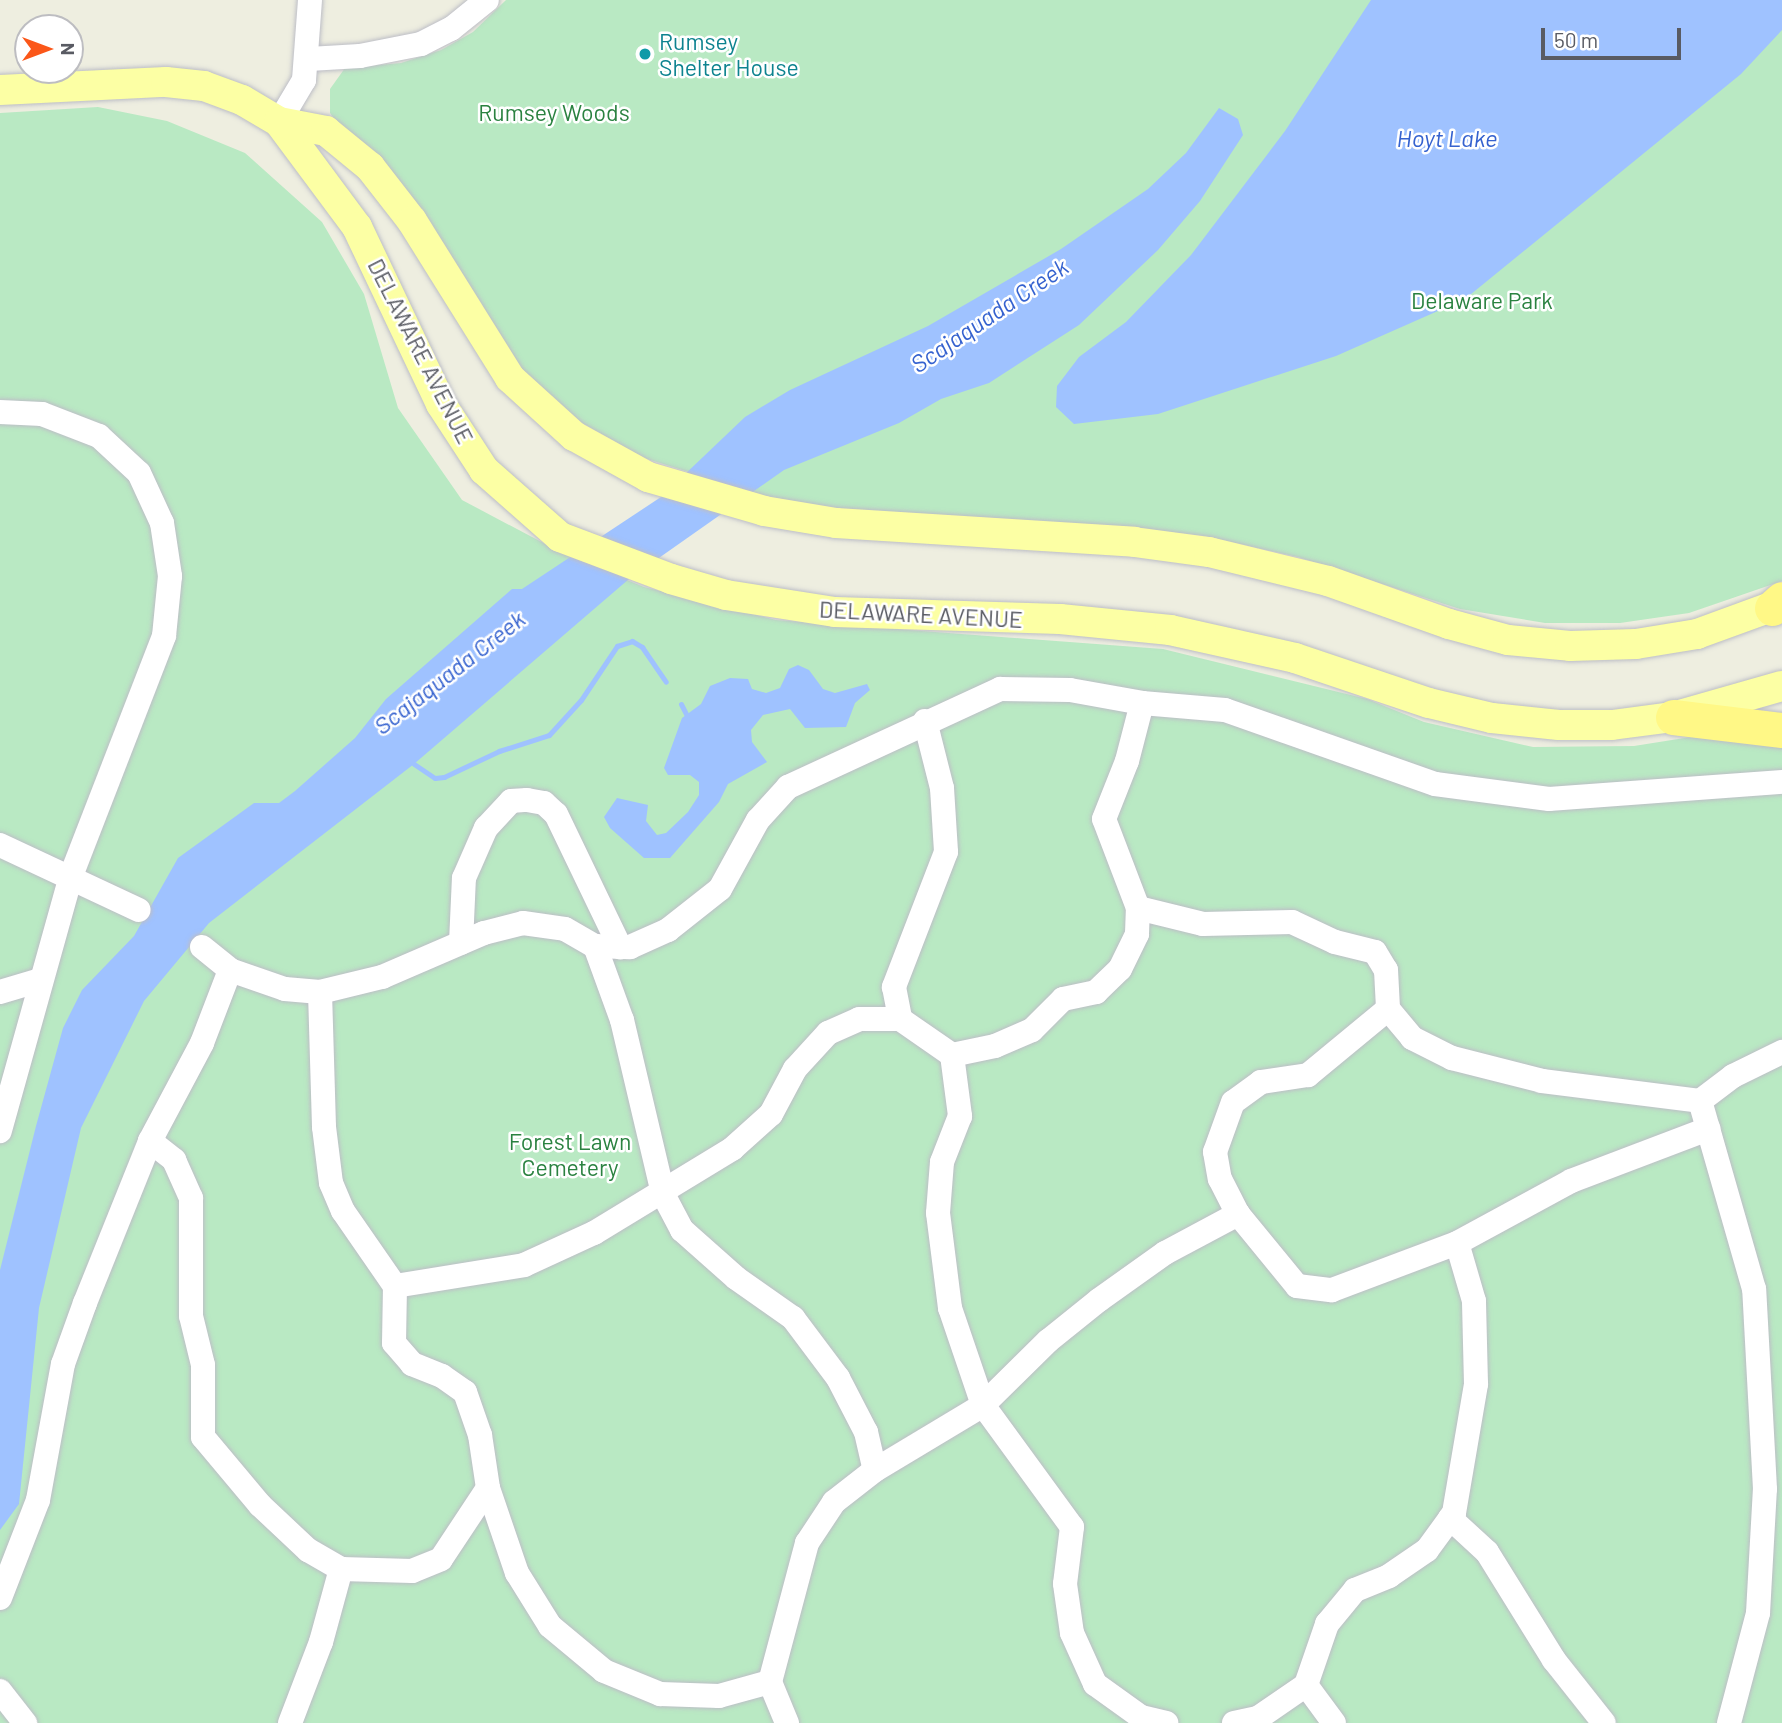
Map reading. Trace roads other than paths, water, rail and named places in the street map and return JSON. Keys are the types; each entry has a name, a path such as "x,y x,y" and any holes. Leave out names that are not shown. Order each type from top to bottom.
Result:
{"highway":[{"path":"1673,717 1782,730"}],"main road":[{"name":"DELAWARE AVENUE","path":"0,90 166,82 204,86 242,100 279,122 326,131 370,167 412,221 510,378 573,436 648,477 764,512 904,530 1135,542 1209,552 1328,581 1508,640 1570,646 1636,644 1697,634 1779,604"},
{"name":"DELAWARE AVENUE","path":"279,122 356,227 464,442 513,499 560,537 671,579 726,594 835,612 1060,619 1170,630 1295,658 1429,703 1492,719 1612,725 1673,717 1782,686"}],"street":[{"path":"279,122 304,80 309,60 310,0"},
{"path":"309,60 360,56 421,44 451,29 487,0"},
{"path":"0,412 42,414 99,436 139,473 162,523 170,576 164,636 71,876 0,1131"},
{"path":"202,947 230,970 285,989 320,992 382,977 461,943 523,923 565,929 608,947 668,930 720,889 758,820 788,787 925,720 1000,688 1070,690 1142,703 1225,710 1435,784 1549,799 1782,782"},
{"path":"395,1286 524,1265 594,1233 663,1194 732,1149 771,1114 794,1069 828,1034 859,1019 900,1019 952,1055 995,1046 1032,1030 1063,999 1097,992 1126,957 1137,934 1138,908 1104,819 1127,761 1142,703"},
{"path":"900,1019 894,987 946,852 942,788 925,720"},
{"path":"461,943 464,878 486,828 511,801 544,803 556,814 608,947 622,1020 663,1194 682,1230 736,1278 793,1318 838,1378 866,1432 875,1470"},
{"path":"0,845 139,910"},
{"path":"1138,908 1203,924 1292,922 1335,942 1375,953 1386,970 1388,1009 1412,1038 1452,1058 1542,1081 1700,1101 1733,1076 1782,1052"},
{"path":"0,1598 38,1500 63,1364 150,1142 202,1043 230,970"},
{"path":"0,992 40,980"},
{"path":"320,992 324,1127 331,1183 344,1211 395,1286 394,1343 412,1364 442,1376 465,1392 480,1435 488,1488 517,1573 543,1616 604,1671 660,1694 719,1696 770,1682"},
{"path":"1388,1009 1308,1075 1261,1082 1233,1102 1215,1152 1220,1179 1238,1214 1297,1286 1332,1290 1457,1243 1571,1181 1709,1129"},
{"path":"952,1055 960,1116 942,1162 938,1213 950,1308 983,1405 1072,1527 1065,1584 1072,1633 1095,1684 1141,1717 1166,1723"},
{"path":"1700,1101 1754,1289 1765,1489 1758,1613 1729,1721"},
{"path":"150,1142 173,1160 191,1198 191,1316 203,1365 203,1437 298,1541 341,1569 412,1571 441,1559 465,1529 488,1488"},
{"path":"787,1723 770,1682 807,1543 834,1502 875,1470 983,1405 1048,1341 1099,1300 1165,1253 1238,1214"},
{"path":"1234,1723 1258,1718 1306,1685 1327,1624 1354,1590 1389,1576 1427,1550 1450,1518 1476,1384 1474,1301 1457,1243"},
{"path":"1450,1518 1486,1552 1554,1660 1604,1723"},
{"path":"290,1723 321,1642 341,1569"},
{"path":"1306,1685 1334,1723"},
{"path":"0,1691 26,1723"}],"water":[{"name":"Hoyt Lake","path":"1371,0 1782,0 1782,30 1741,74 1465,299 1336,356 1158,414 1074,424 1056,407 1057,386 1079,357 1126,322 1191,255 1285,131"},
{"name":"Scajaquada Creek","path":"1219,108 1238,119 1243,135 1200,201 1158,250 1079,325 989,383 941,399 899,423 784,470 629,579 414,764 209,923 144,1001 81,1128 39,1308 19,1504 0,1530 0,1270 36,1126 63,1028 82,990 134,936 178,858 254,803 279,803 295,791 355,738 386,699 512,589 522,589 661,497 745,417 790,390 928,326 1061,249 1148,189 1186,153"},
{"path":"798,665 809,670 823,689 835,693 867,684 870,690 855,703 846,727 805,728 790,709 763,715 751,730 752,742 767,762 728,784 719,802 670,858 644,858 610,828 604,817 617,798 648,805 646,821 657,835 666,833 688,812 699,795 699,782 690,775 668,775 664,768 682,718 701,704 710,686 730,678 748,679 752,689 766,693 780,688 789,669"}],"waterway":[{"path":"414,764 435,778 444,777 499,751 549,735 581,700 617,646 632,641 642,647 666,682"},
{"path":"681,704 687,716"}],"place":[{"name":"Rumsey Shelter House","path":"645,54"}],"park label":[{"name":"Rumsey Woods","path":"554,112"},
{"name":"Delaware Park","path":"1482,300"},
{"name":"Forest Lawn Cemetery","path":"570,1154"}]}
